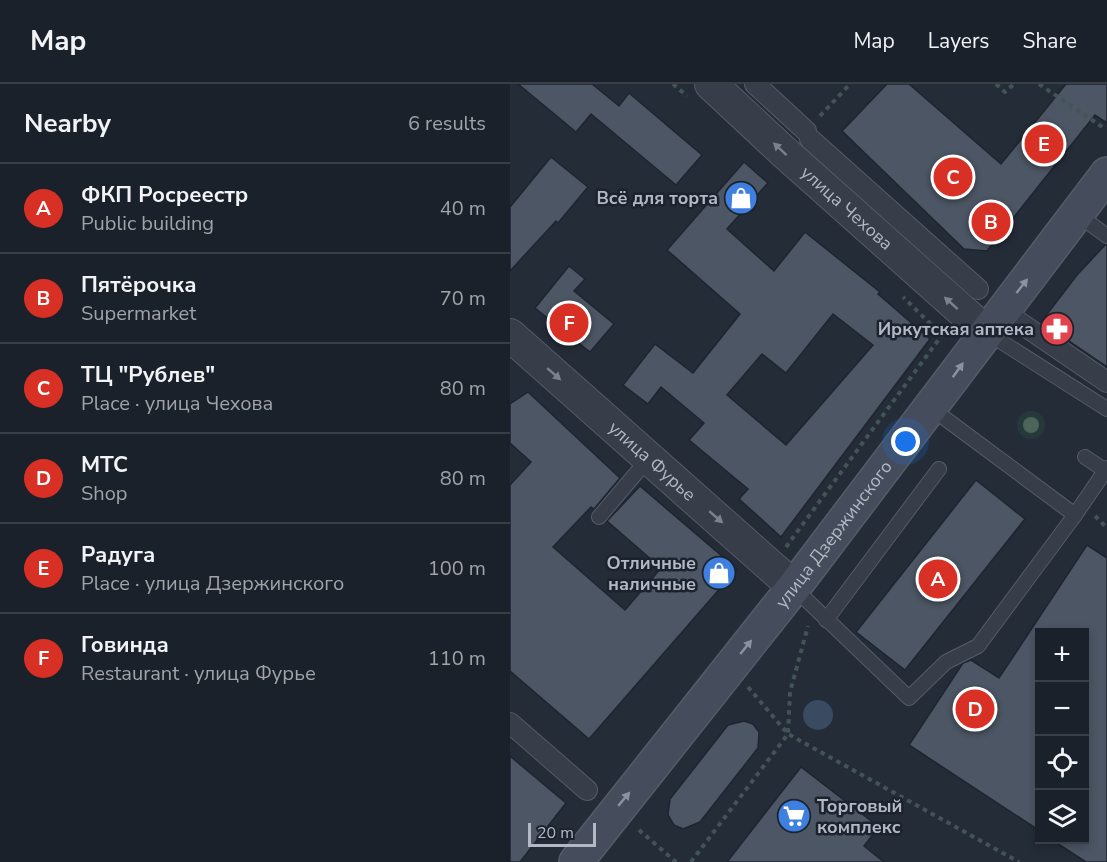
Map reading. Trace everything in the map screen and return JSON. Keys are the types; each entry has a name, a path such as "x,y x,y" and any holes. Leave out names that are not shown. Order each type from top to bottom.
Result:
{"main road":[{"name":"улица Дзержинского","path":"576,862 803,597 931,408 1107,174"}],"street":[{"path":"755,84 978,289"},
{"name":"улица Чехова","path":"701,92 802,169 986,332"},
{"path":"1016,320 1107,382"},
{"name":"улица Фурье","path":"510,335 803,597"},
{"path":"510,723 587,790"}],"lane":[{"path":"1077,214 1107,236"},
{"path":"986,332 1107,410"},
{"path":"931,408 1075,515"},
{"path":"803,597 909,698 946,662 978,646 1075,515 1106,470 1085,457"},
{"path":"599,517 649,458"},
{"path":"826,620 939,468"}],"path":[{"path":"673,84 701,92"},
{"path":"996,84 1005,92 1014,84"},
{"path":"1040,84 1104,128"},
{"path":"781,553 942,336 901,295"},
{"path":"691,862 788,734 790,692 803,597"},
{"path":"746,685 788,734 1019,862"},
{"path":"639,830 676,862"}],"shaded area":[{"path":"1031,411 1041,415 1045,425 1041,435 1031,439 1021,435 1017,425 1021,415"}],"water":[{"path":"818,700 824,701 832,709 832,721 824,729 818,730 812,729 804,721 803,715 804,709 812,701"}],"building":[{"path":"518,84 592,84 619,106 629,93 702,155 676,185 591,114 576,132"},
{"path":"887,84 909,84 1001,164 1066,84 1107,84 1107,123 1095,115 987,251 964,249 842,131"},
{"path":"551,157 588,187 558,223 556,221 510,271 510,207"},
{"path":"744,162 768,183 727,229 774,271 805,232 880,292 878,294 930,339 781,537 739,499 748,489 689,440 704,423 661,387 648,404 623,385 655,344 693,373 740,314 667,250","holes":["833,314 873,345 786,445 727,395 762,354 786,373"]},
{"path":"1107,245 1107,367 1041,322 1077,275"},
{"path":"569,266 585,279 574,291 614,324 590,352 535,308"},
{"path":"528,392 620,478 594,509 591,507 553,547 625,610 661,568 607,521 640,486 737,569 589,739 510,671 510,485 531,462 510,443 510,404"},
{"path":"976,480 1025,519 905,670 856,632"},
{"path":"1087,545 1107,558 1107,862 1086,862 1058,844 1089,844 1089,628 1035,628 1035,828 909,745 963,663 971,660 999,678"},
{"path":"744,721 753,724 759,732 758,748 700,822 683,829 674,825 668,815 670,799 728,725"},
{"path":"510,756 566,803 520,862 510,862"},
{"name":"Торговый комплекс","path":"801,767 879,827 864,846 884,862 727,862"}],"place":[{"name":"Радуга","path":"1044,144"},
{"name":"ТЦ \"Рублев\"","path":"953,177"},
{"name":"Всё для торта","path":"741,198"},
{"name":"Пятёрочка","path":"991,222"},
{"name":"Говинда","path":"569,323"},
{"name":"Иркутская аптека","path":"1057,329"},
{"name":"Отличные наличные","path":"719,573"},
{"name":"ФКП Росреестр","path":"938,579"},
{"name":"МТС","path":"975,709"},
{"name":"Торговый комплекс","path":"794,816"}]}
